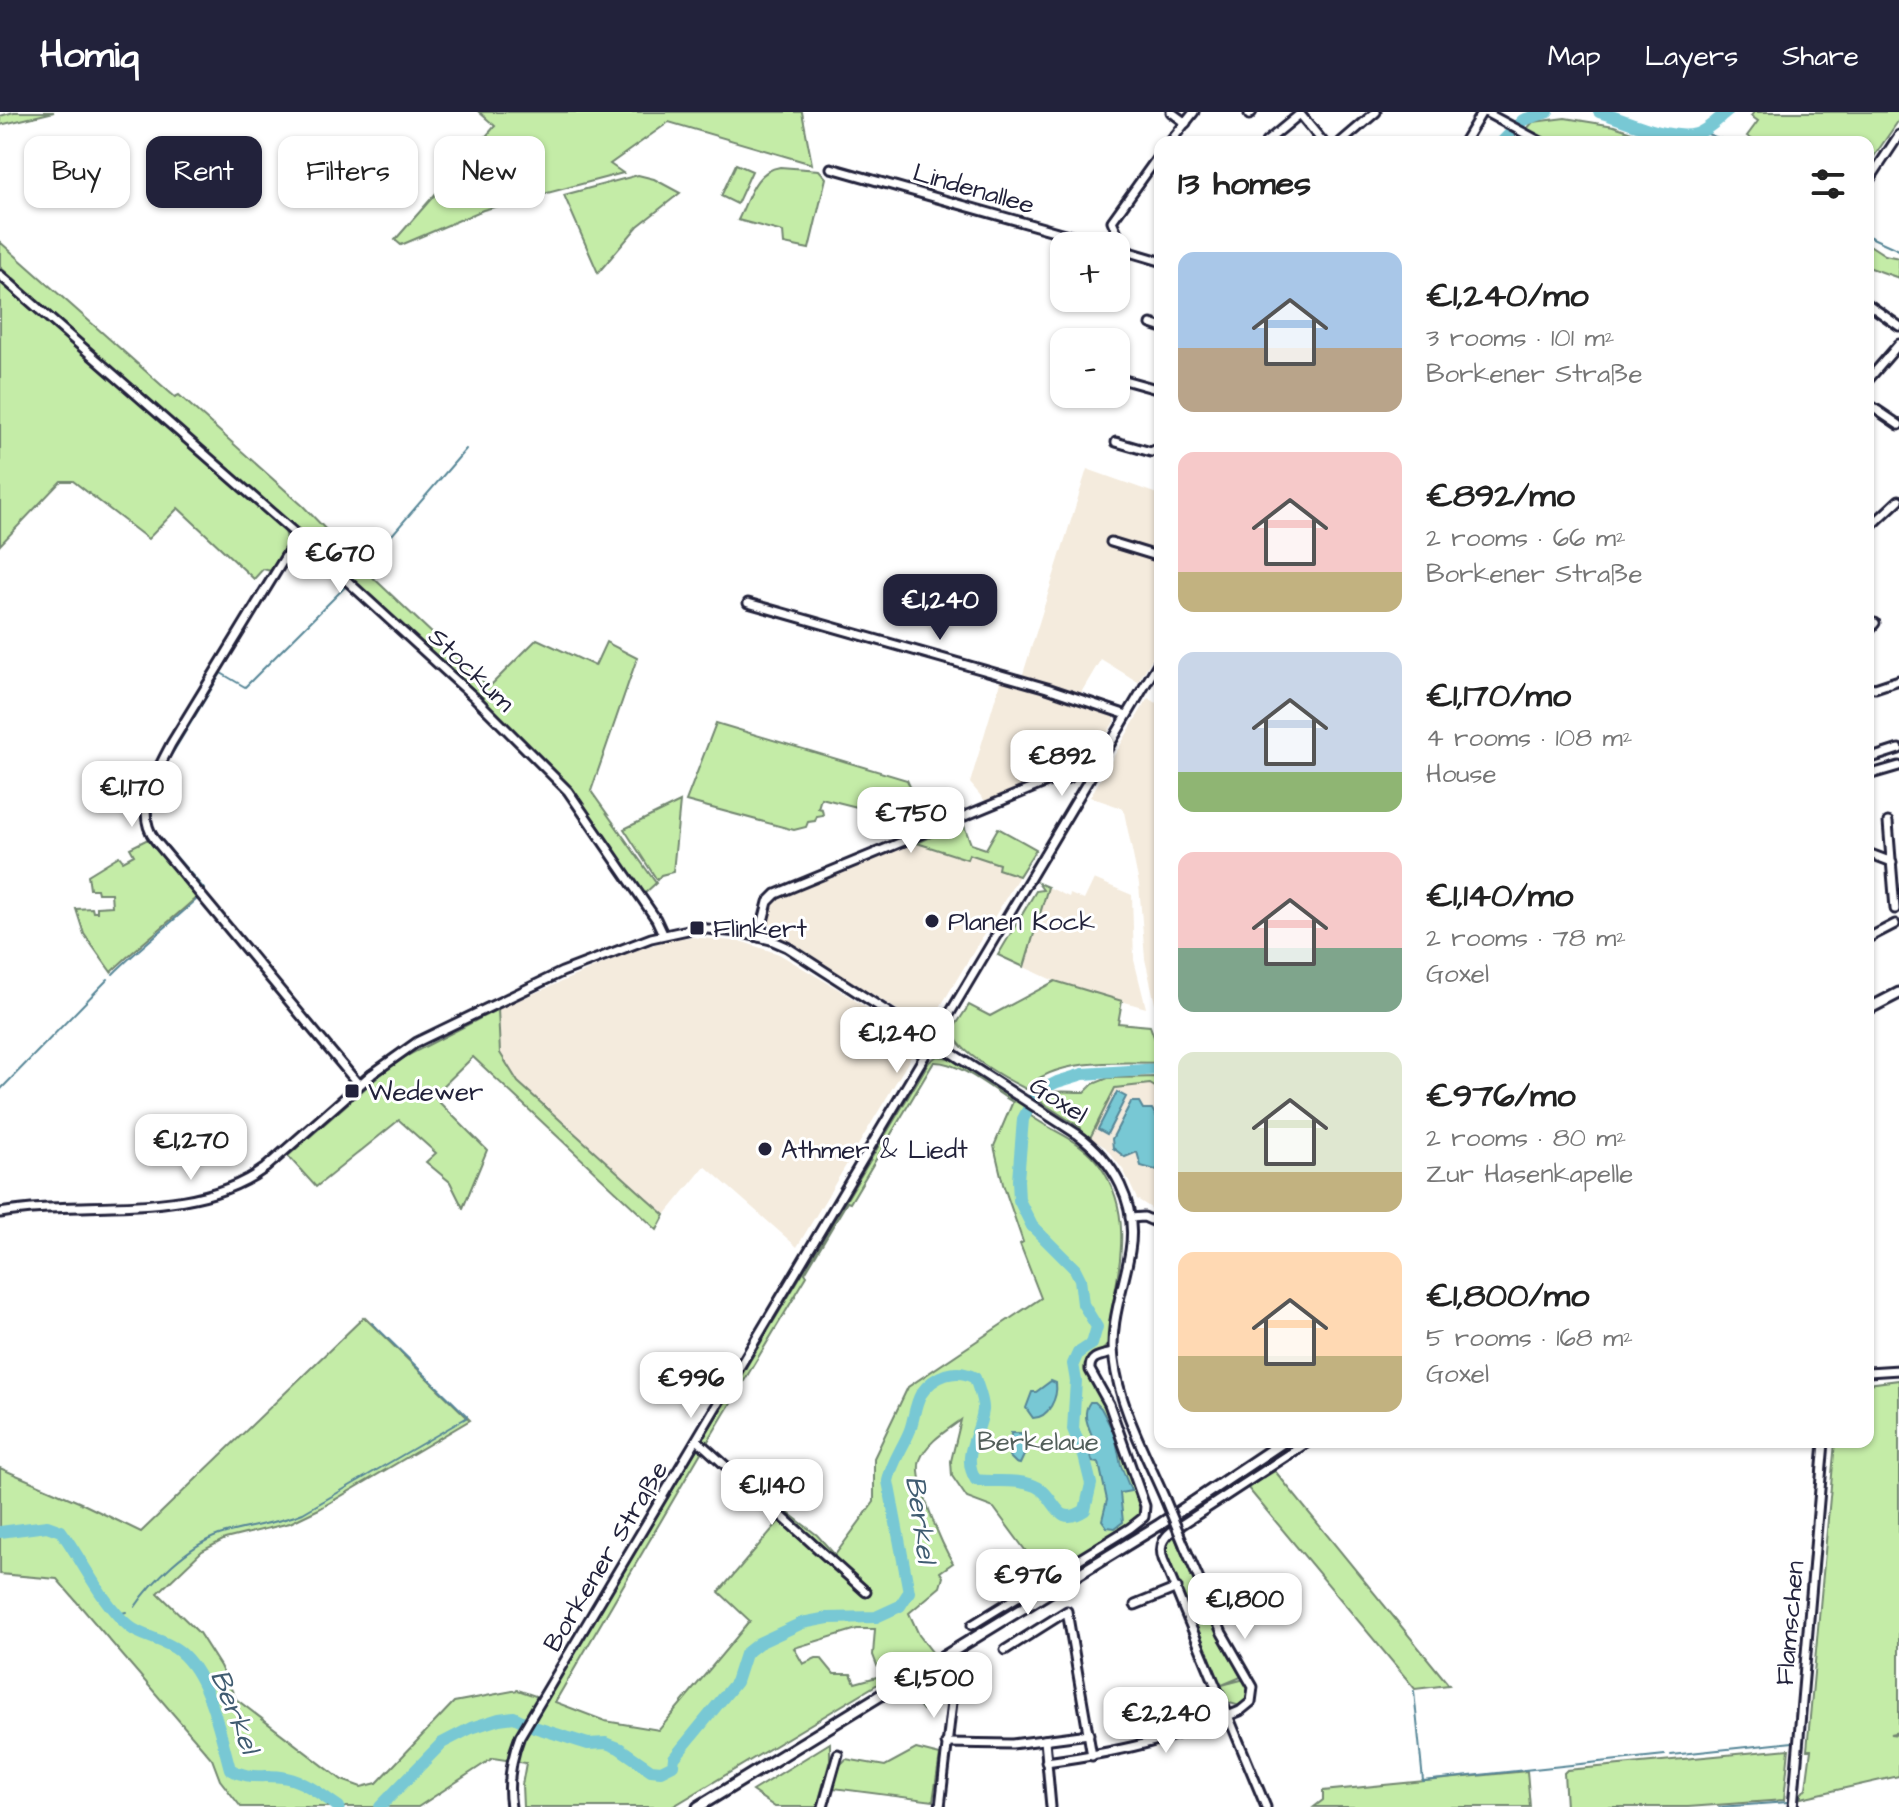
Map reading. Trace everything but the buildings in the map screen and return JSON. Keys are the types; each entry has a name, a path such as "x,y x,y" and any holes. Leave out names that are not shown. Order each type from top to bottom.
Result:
{"main road":[{"path":"1874,1006 1899,993"},
{"path":"698,1807 1159,1525 1274,1448"}],"street":[{"path":"1171,112 1186,123"},
{"path":"1175,136 1194,112"},
{"path":"1348,136 1376,112"},
{"path":"1468,136 1483,112 1530,136"},
{"path":"1274,136 1300,113 1318,136"},
{"path":"1874,175 1895,149 1899,135"},
{"path":"1115,232 1108,219 1154,162"},
{"name":"Lindenallee","path":"831,168 1057,232"},
{"path":"1130,252 1154,259"},
{"name":"Stockum","path":"0,275 447,671 568,791 656,919 663,934"},
{"path":"1874,308 1899,326"},
{"path":"1874,373 1899,344"},
{"path":"1130,382 1154,388"},
{"path":"1874,408 1899,425"},
{"path":"1116,442 1151,452 1154,450"},
{"path":"1874,524 1898,503"},
{"path":"298,536 153,778 147,803 147,826 155,840 359,1085"},
{"path":"1111,542 1154,555"},
{"path":"748,603 1047,688 1127,715"},
{"name":"Borkener Straße","path":"511,1807 510,1772 520,1736 1154,670"},
{"path":"1874,688 1899,680"},
{"path":"1874,757 1899,749"},
{"path":"1874,773 1899,766"},
{"path":"759,937 768,902 776,894 1047,782 1069,778"},
{"path":"1888,822 1895,909"},
{"path":"1874,855 1892,862"},
{"path":"1874,935 1895,924"},
{"path":"0,1213 149,1204 225,1190 265,1168 400,1052 562,972 663,934 697,928 738,932 771,940 933,1042"},
{"name":"Goxel","path":"933,1042 1088,1142 1105,1159 1121,1185 1130,1218 1131,1246 1116,1309 1113,1353 1124,1400 1184,1545 1222,1633 1253,1687 1251,1702 1229,1715"},
{"path":"1130,1218 1144,1217 1154,1221"},
{"path":"972,1625 1144,1517 1145,1506 1119,1429 1090,1370 1093,1359 1113,1353"},
{"path":"1874,1372 1899,1370"},
{"path":"697,1440 866,1592"},
{"path":"1266,1807 1161,1552 1166,1536 1299,1448"},
{"name":"Flamschen","path":"1793,1807 1823,1448"},
{"path":"1135,1605 1177,1588"},
{"path":"1005,1650 1067,1611 1092,1756"},
{"path":"940,1807 952,1702"},
{"path":"1046,1762 1092,1756 1160,1741 1229,1715"},
{"path":"946,1743 997,1745 1089,1734"},
{"path":"1045,1740 1051,1807"},
{"path":"823,1807 838,1754"}],"shaded area":[{"path":"1087,469 1154,493 1154,655 1138,682 1101,659 1079,696 1024,677"},
{"path":"1001,679 1105,710 1112,715 1115,720 1087,768 1081,770 1076,764 985,801 970,783"},
{"path":"1148,698 1154,702 1154,999 1145,959 1139,884 1124,812 1122,808 1090,797"},
{"path":"918,841 966,859 969,854 1019,876 929,1021 911,1018 781,938 769,922 772,904 785,893"},
{"path":"1094,879 1132,895 1134,960 1146,1008 1061,984 1024,967 1048,887 1084,900"},
{"path":"676,938 743,942 779,954 907,1035 914,1052 797,1247 705,1166 665,1215 518,1082 500,1053 498,1009 635,950"},
{"path":"1150,1084 1154,1086 1154,1210 1137,1199 1124,1171 1105,1147 1090,1138 1115,1087"}],"green space":[{"path":"14,112 54,112 0,125 0,116"},
{"path":"479,112 802,112 812,164 669,122 610,164 623,173 545,194 545,136 486,136 495,126"},
{"path":"1754,112 1899,112 1899,120 1874,156 1874,136 1747,136 1758,121 1751,116"},
{"path":"1565,118 1614,126 1643,136 1520,136 1533,122"},
{"path":"736,164 752,171 737,204 721,196"},
{"path":"780,167 819,170 826,178 809,249 784,244 783,232 738,220 758,180"},
{"path":"638,175 654,179 680,193 638,226 598,273 564,195"},
{"path":"434,196 434,208 491,208 401,245 395,240"},
{"path":"0,242 303,506 365,570 489,687 537,639 595,666 606,642 637,658 591,791 656,883 644,894 572,788 481,698 301,531 289,524 0,267"},
{"path":"1874,248 1885,255 1899,258 1899,278 1874,269"},
{"path":"0,282 281,526 287,537 286,543 271,571 263,569 254,579 178,508 148,539 73,481 61,481 0,545"},
{"path":"716,723 907,780 913,793 892,801 896,810 889,815 821,798 818,808 822,809 823,815 808,822 806,827 794,830 686,801"},
{"path":"680,802 673,872 661,875 657,880 624,829"},
{"path":"963,823 971,844 986,849 998,828 1036,849 1019,876 998,869 999,864 969,854 967,859 917,843"},
{"path":"148,839 199,895 111,972 84,934 76,909 92,908 93,912 97,912 97,907 112,906 111,893 98,893 97,889 90,889 88,875 119,856 123,861 134,855 130,848"},
{"path":"1038,883 1048,887 1024,967 998,955 1036,891 1043,890"},
{"path":"1055,981 1122,1001 1118,1023 1150,1026 1154,1037 1154,1063 1070,1067 1038,1079 1026,1089 963,1048 952,1031 969,1005 990,1016"},
{"path":"498,1009 500,1053 518,1082 665,1215 657,1230 473,1057 433,1096 487,1150 463,1208 450,1182 426,1162 436,1153 399,1120 316,1187 288,1156 395,1062"},
{"path":"937,1056 975,1070 1009,1093 1011,1101 963,1070 934,1062 850,1203 847,1202 805,1273 807,1276 705,1446 703,1439 929,1062"},
{"path":"1154,1077 1154,1086 1150,1084 1115,1088 1090,1138 1081,1128 1038,1100 1053,1092 1085,1092 1093,1084 1108,1078"},
{"name":"Berkelaue","path":"1014,1099 1031,1109 1031,1116 1093,1157 1117,1202 1120,1258 1109,1338 1103,1350 1087,1360 1088,1369 1109,1409 1142,1502 1142,1511 1134,1520 1045,1577 994,1508 967,1498 952,1476 951,1461 961,1420 932,1442 920,1460 924,1496 953,1563 940,1572 943,1577 940,1587 909,1613 919,1635 932,1652 883,1681 873,1655 875,1629 857,1629 794,1648 803,1664 821,1658 834,1674 851,1674 855,1683 877,1677 881,1682 672,1807 523,1807 522,1785 526,1763 493,1758 418,1807 241,1807 220,1780 212,1759 57,1579 0,1574 0,1468 141,1532 364,1317 470,1420 319,1509 290,1523 225,1539 202,1551 158,1593 199,1633 236,1699 342,1780 361,1787 377,1783 454,1702 518,1690 547,1700 696,1450 703,1449 555,1702 605,1721 659,1730 750,1621 719,1592 787,1512 817,1535 835,1555 874,1502 874,1458 908,1387 1041,1298 1020,1244 1023,1242 994,1146"},
{"path":"1899,1380 1899,1732 1890,1734 1899,1735 1899,1776 1801,1798 1806,1788 1811,1750 1807,1750 1834,1448 1874,1448 1874,1383"},
{"path":"1275,1471 1449,1685 1415,1689 1247,1487"},
{"path":"1173,1533 1212,1624 1241,1677 1222,1685 1245,1679 1251,1690 1248,1701 1240,1706 1226,1702 1165,1550 1166,1541"},
{"path":"954,1660 938,1694 923,1710 913,1698 897,1696"},
{"path":"830,1743 830,1760 817,1807 775,1807 752,1791"},
{"path":"916,1749 940,1755 933,1801 833,1788 840,1765 846,1759 885,1766"},
{"path":"1789,1749 1784,1800 1688,1807 1566,1807 1564,1773 1567,1770"},
{"path":"1527,1771 1530,1807 1314,1807 1323,1800 1323,1791"}],"water":[{"path":"1117,1092 1126,1097 1107,1134 1098,1129"},
{"path":"1131,1102 1139,1102 1143,1109 1152,1109 1154,1170 1141,1166 1137,1152 1125,1157 1113,1148 1112,1139"},
{"path":"1051,1381 1056,1383 1054,1400 1048,1411 1033,1418 1026,1408 1032,1392"},
{"path":"1090,1402 1101,1408 1115,1435 1121,1466 1131,1491 1120,1493 1123,1522 1115,1528 1107,1527 1102,1520 1107,1500 1099,1463 1092,1462 1090,1452 1096,1449 1086,1419"},
{"path":"1011,1433 1021,1433 1027,1449 1020,1464 1009,1456"}],"waterway":[{"name":"Berkel","path":"1508,136 1523,120 1548,112"},
{"name":"Berkel","path":"1599,112 1673,135 1696,134 1727,112"},
{"path":"1702,132 1713,136"},
{"path":"1874,239 1899,250"},
{"path":"361,571 466,449"},
{"path":"167,762 221,673 245,687 346,586"},
{"path":"151,822 154,793 161,773"},
{"path":"154,831 204,889 204,893"},
{"path":"113,974 199,897"},
{"path":"0,1090 108,979"},
{"name":"Berkel","path":"380,1807 442,1743 471,1728 514,1717 534,1727 588,1744 606,1743 619,1748 651,1770 661,1771 673,1765 674,1758 736,1682 745,1654 759,1643 802,1623 828,1618 876,1617 900,1606 909,1592 888,1481 910,1430 921,1394 932,1382 946,1375 960,1373 975,1378 983,1403 970,1454 976,1480 1013,1481 1035,1486 1048,1496 1062,1514 1068,1516 1085,1510 1091,1484 1073,1429 1076,1381 1073,1364 1078,1353 1092,1344 1097,1327 1083,1304 1080,1279 1075,1269 1032,1226 1019,1200 1023,1119 1037,1092 1057,1082 1083,1074 1154,1069"},
{"path":"135,1607 172,1565 207,1540 303,1513 466,1418 372,1323"},
{"name":"Berkel","path":"0,1532 47,1526 61,1531 120,1618 135,1630 173,1647 189,1661 206,1689 230,1769 244,1775 294,1780 339,1807"},
{"path":"118,1614 126,1612"},
{"path":"1414,1691 1423,1781 1665,1755"},
{"path":"1671,1755 1793,1742"},
{"path":"1719,1807 1788,1802"}],"place":[{"name":"Planen Kock","path":"932,921"},
{"name":"Flinkert","path":"697,928"},
{"name":"Wedewer","path":"352,1091"},
{"name":"Athmer & Liedt","path":"765,1149"}]}
